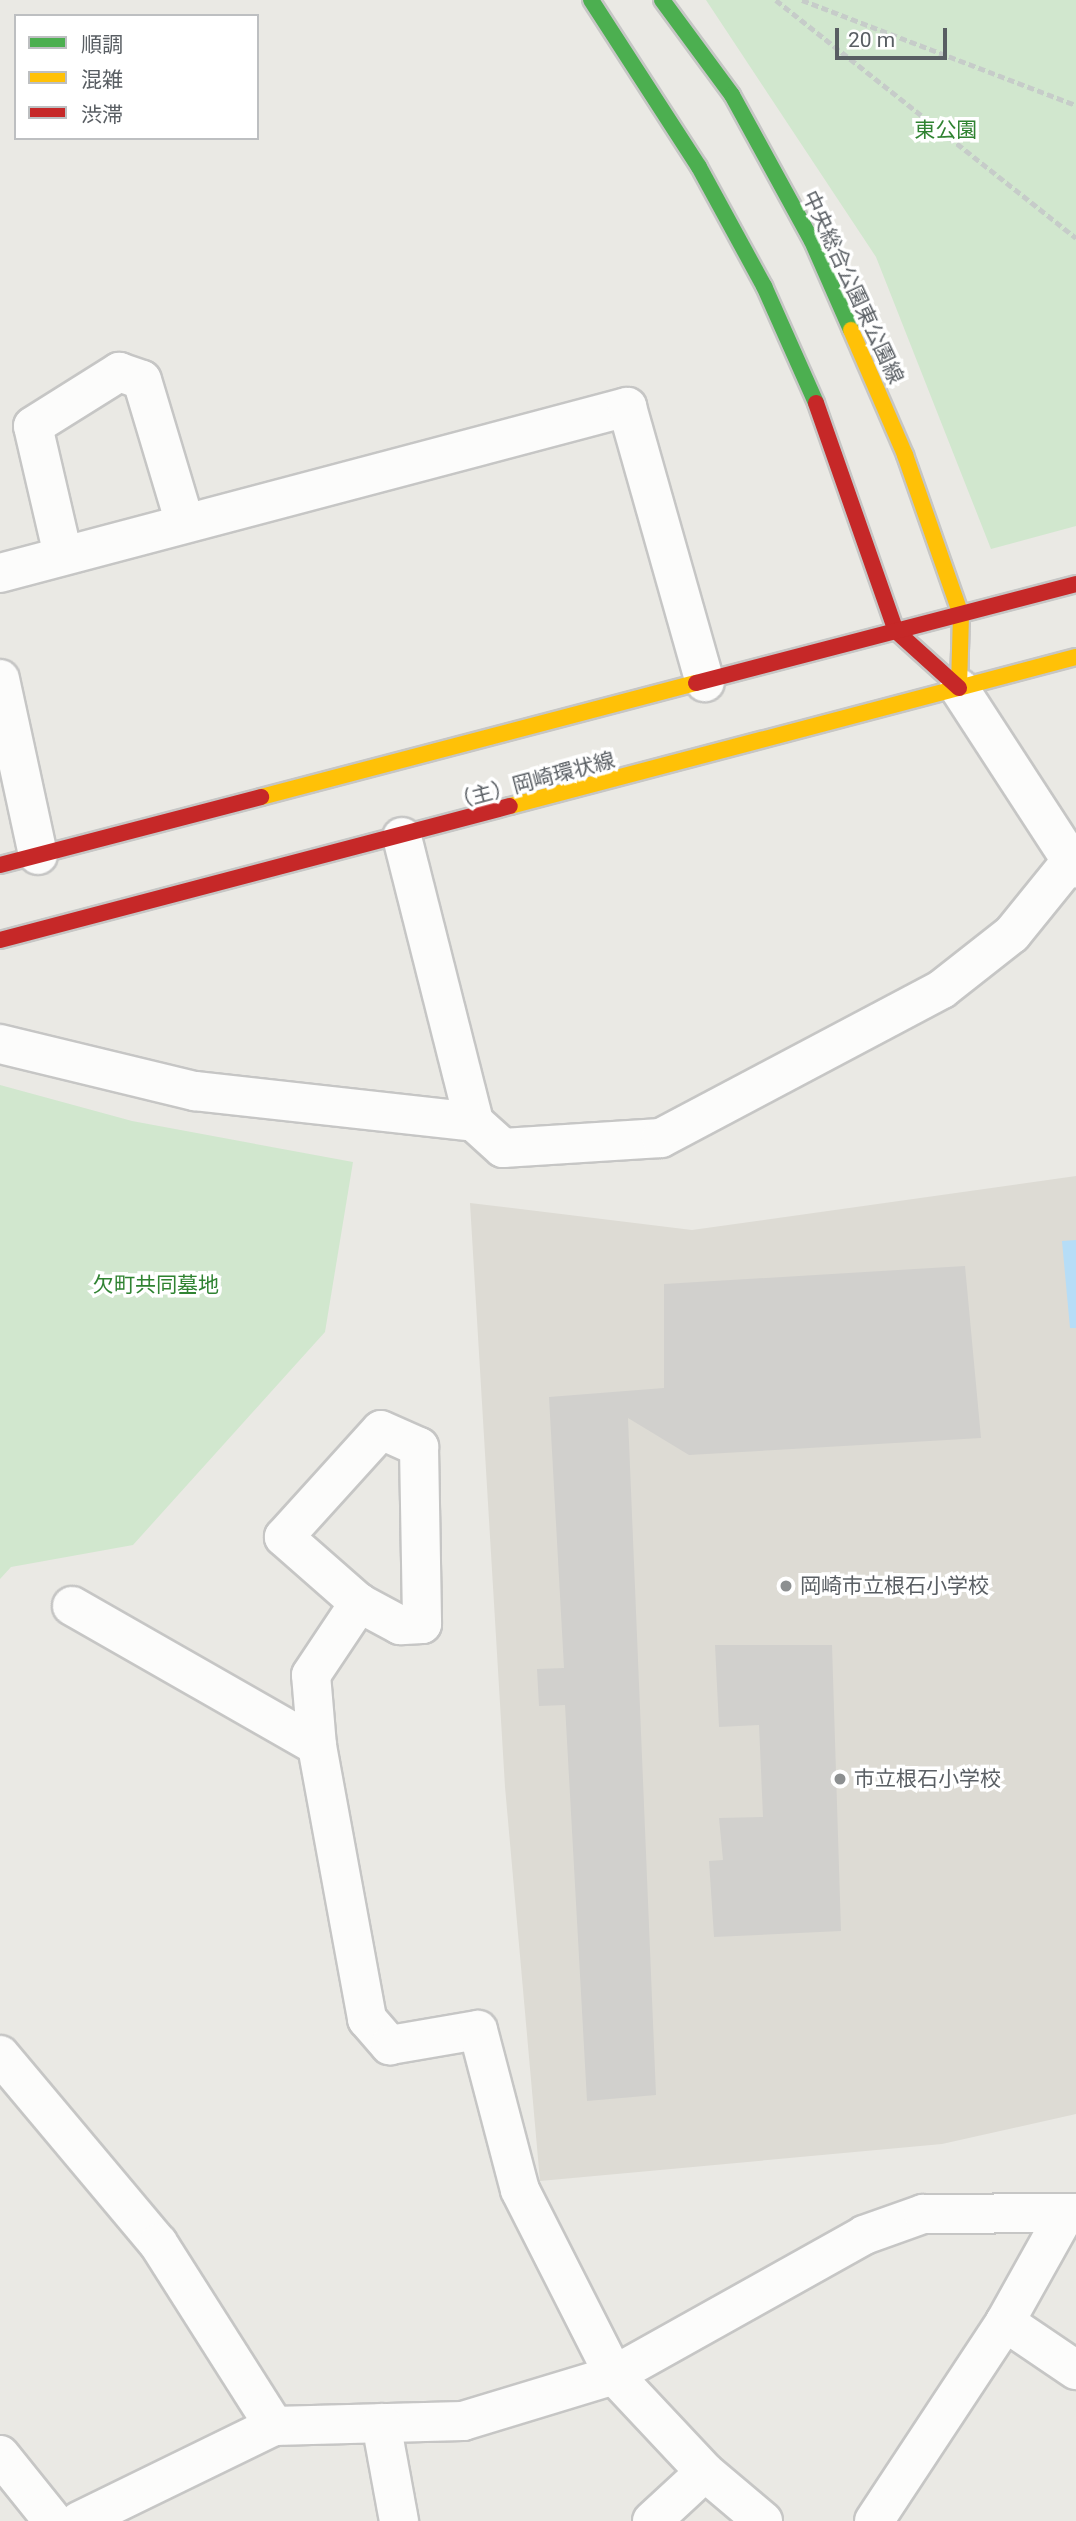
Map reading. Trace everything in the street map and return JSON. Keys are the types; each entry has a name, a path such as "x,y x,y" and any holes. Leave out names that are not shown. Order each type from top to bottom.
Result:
{"main road":[{"path":"591,0 699,167 764,286 833,442 896,631 959,688"},
{"name":"中央総合公園東公園線","path":"662,0 732,95 812,241 905,455 961,615"},
{"path":"0,865 1076,584"},
{"path":"959,688 961,615"},
{"name":"（主）岡崎環状線","path":"0,940 402,837 1076,657"}],"street":[{"path":"63,555 33,426 119,373 142,380 185,523"},
{"path":"0,573 627,407 705,682"},
{"path":"0,679 38,855"},
{"path":"402,837 474,1122 503,1148 661,1138 942,989 1012,934 1074,861 959,688"},
{"path":"0,1044 195,1091 474,1122"},
{"path":"381,1430 419,1447 422,1624 400,1625 359,1603 284,1536 381,1430"},
{"path":"359,1603 311,1675 317,1746 368,2019 390,2045 478,2030 520,2190 614,2375 705,2472 763,2521"},
{"path":"72,1606 317,1746"},
{"path":"0,2055 158,2243 274,2426"},
{"path":"79,2521 274,2426 463,2421 614,2375 864,2235 923,2214 1071,2213"},
{"path":"874,2521 1004,2322 1071,2213"},
{"path":"1004,2322 1076,2370"},
{"path":"380,2423 399,2521"},
{"path":"0,2455 52,2521"},
{"path":"652,2521 705,2472"}],"path":[{"path":"776,0 1076,238"},
{"path":"802,0 1076,104"}],"shaded area":[{"name":"岡崎市立根石小学校","path":"1076,1176 1076,2114 942,2144 540,2181 505,1787 470,1203 692,1230"}],"green space":[{"name":"東公園","path":"706,0 1076,0 1076,526 991,549 876,257"},
{"name":"欠町共同墓地","path":"0,1085 132,1121 353,1162 325,1332 133,1545 11,1567 0,1579"}],"water":[{"path":"1076,1240 1076,1328 1070,1328 1062,1241"}],"building":[{"path":"965,1266 981,1438 689,1455 628,1418 656,2095 587,2101 565,1705 539,1706 537,1669 564,1668 549,1397 664,1388 664,1284"},
{"path":"715,1645 832,1645 841,1931 714,1937 709,1861 723,1860 719,1818 763,1817 759,1725 719,1727"}],"traffic: fast":[{"path":"591,0 699,167 764,286 816,403"},
{"path":"662,0 732,95 812,241 851,330"}],"traffic: slow":[{"path":"851,330 905,455 961,615 959,688"},
{"path":"510,806 1076,657"},
{"path":"261,797 696,683"}],"traffic: jam":[{"path":"816,403 896,631 959,688"},
{"path":"696,683 1076,584"},
{"path":"0,865 261,797"},
{"path":"0,940 510,806"}],"place":[{"name":"岡崎市立根石小学校","path":"786,1586"},
{"name":"市立根石小学校","path":"840,1779"}]}
